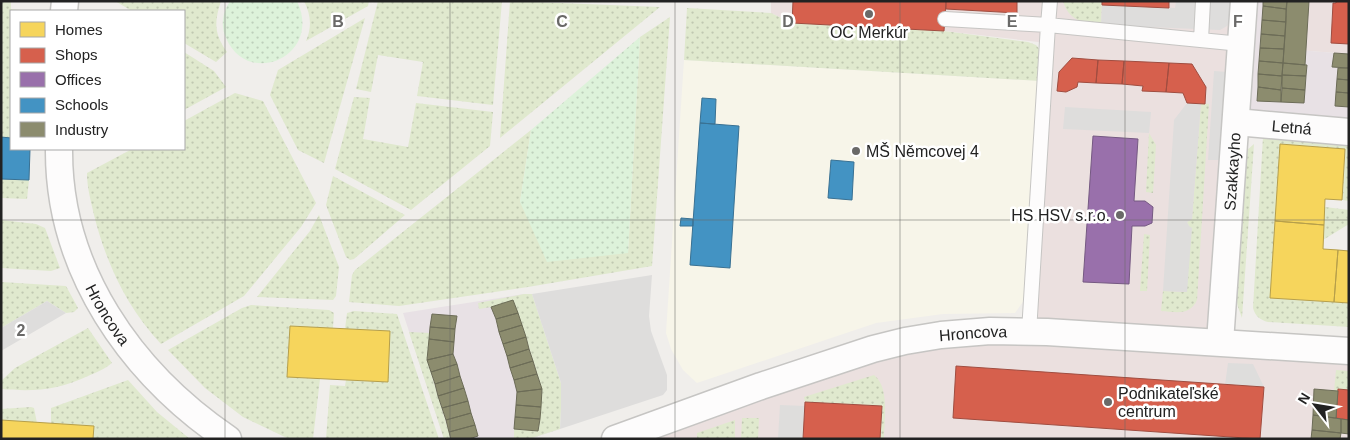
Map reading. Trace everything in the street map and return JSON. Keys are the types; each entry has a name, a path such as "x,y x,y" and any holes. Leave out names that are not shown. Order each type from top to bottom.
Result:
{"street":[{"name":"Szakkayho","path":"1220,342 1244,1"},
{"name":"Letná","path":"1236,122 1349,132"},
{"name":"Hroncova","path":"58,150 58,172 67,219 87,278 102,307 138,360 159,382 196,416 228,439"},
{"name":"Hroncova","path":"615,439 761,386 873,349 941,335 990,331 1029,332 1149,337 1349,351"}],"lane":[{"path":"1029,332 1050,1"},
{"path":"1201,40 1203,1"},
{"path":"945,19 1048,25 1241,44"}],"shaded area":[{"path":"771,1 1245,1 1220,342 1349,351 1349,439 616,439 854,355 1029,331 1047,43 944,31 792,23 771,13"},
{"path":"1176,1 1232,1 1231,20 1227,26 1220,30 1101,25 1102,5 1175,8"},
{"path":"1245,1 1287,1 1284,49 1349,54 1349,132 1236,122"},
{"path":"1287,1 1349,1 1349,54 1284,49"},
{"name":"MŠ Němcovej 4","path":"684,60 1040,81 1025,299 1015,313 943,314 876,323 697,383 683,370 671,349 666,333"},
{"path":"1214,71 1228,72 1222,160 1208,160"},
{"path":"1187,103 1201,103 1192,219 1187,222 1192,228 1187,292 1163,291 1174,120"},
{"path":"1065,107 1151,112 1149,133 1063,129"},
{"path":"652,275 649,316 651,331 667,375 667,390 663,395 560,429 561,383 532,294"},
{"path":"532,294 560,429 529,439 444,439 403,313"},
{"path":"47,301 66,313 1,351 1,328"},
{"path":"1228,363 1253,364 1264,387 1225,385"},
{"path":"780,405 805,406 803,439 778,439"}],"green space":[{"path":"1,1 11,1 11,9 22,10 10,10 10,138 1,137"},
{"path":"115,1 221,1 216,28 227,52 216,62 185,44 185,10 130,10"},
{"path":"230,1 297,1 302,20 300,37 292,50 280,59 265,63 250,61 236,53 226,38 223,28 224,14"},
{"path":"304,1 369,1 368,6 306,41 310,21"},
{"path":"378,1 502,1 493,105 417,96 423,62 378,55 371,92 356,89"},
{"path":"510,1 660,7 500,138"},
{"path":"1063,1 1102,1 1101,25 1083,22 1073,17"},
{"path":"687,8 771,13 792,23 944,31 1028,42 1036,45 1041,51 1040,81 684,60"},
{"path":"670,17 652,266 399,306 349,302 352,275 355,270 531,130 520,202 628,253 640,37"},
{"path":"365,18 324,163 298,150 270,95 278,70"},
{"path":"640,37 628,253 547,262 520,202 531,130"},
{"path":"185,53 214,71 226,87 185,109"},
{"path":"235,93 263,101 316,203 301,227 244,296 161,344 138,315 119,284 99,233 88,189 87,173 130,150 185,150 185,120"},
{"path":"354,97 370,98 363,139 408,147 416,103 493,112 490,146 411,210 335,169"},
{"path":"1201,103 1209,104 1197,300 1191,309 1186,311 1161,311 1163,291 1187,292 1189,226 1187,222 1192,219"},
{"path":"1149,133 1156,145 1153,193 1146,192"},
{"path":"1263,137 1349,142 1349,201 1342,200 1345,149 1280,144 1270,298 1349,303 1349,327 1268,322 1258,317 1254,311"},
{"path":"1254,144 1242,318 1236,297 1245,164 1247,150"},
{"path":"333,176 405,215 354,259 350,260 346,257 326,205"},
{"path":"1,179 29,180 27,199 1,198"},
{"path":"1325,207 1349,210 1349,224 1323,240"},
{"path":"319,215 339,267 336,296 333,300 257,297 310,231"},
{"path":"1,220 36,224 45,228 60,268 51,271 1,268"},
{"path":"1144,234 1150,235 1147,291 1140,291"},
{"path":"1,282 66,286 78,308 74,312 66,313 47,301 1,328"},
{"path":"532,294 561,383 560,429 529,439 514,439 514,429 538,431 542,389 522,325 491,307 479,309 478,303"},
{"path":"251,305 329,310 334,313 333,328 290,326 287,377 320,379 313,439 289,439 243,417 205,388 168,350 242,308"},
{"path":"354,311 397,314 439,439 326,439 330,385 345,386 346,380 387,382 390,331 345,329 347,313"},
{"path":"88,328 112,363 77,381 56,387 35,390 1,389 1,381 15,368"},
{"path":"409,332 430,333 427,360 451,439 444,439"},
{"path":"1336,370 1349,371 1349,390 1338,389 1338,391 1334,391"},
{"path":"874,375 879,380 884,396 884,439 880,439 882,406 805,402 804,397"},
{"path":"128,380 157,412 190,439 93,439 51,424 51,408"},
{"path":"34,408 37,423 1,420 1,409"},
{"path":"742,418 759,418 758,439 741,439"},
{"path":"735,420 735,439 697,439 697,433"}],"building: Homes":[{"path":"1280,144 1345,149 1342,200 1325,199 1324,225 1275,221"},
{"path":"1275,221 1324,225 1323,249 1338,250 1334,302 1270,298"},
{"path":"1338,250 1349,251 1349,303 1334,302"},
{"path":"290,326 390,331 388,382 287,377"},
{"path":"1,420 94,426 93,439 1,439"}],"building: Shops":[{"name":"OC Merkúr","path":"793,1 946,1 944,31 792,23"},
{"name":"OC Merkúr","path":"946,1 1017,1 1017,13 946,9"},
{"path":"1102,1 1169,1 1169,8 1102,5"},
{"path":"1336,1 1349,1 1349,44 1331,43 1333,3 1336,3"},
{"path":"1072,58 1098,60 1096,83 1078,82 1077,87 1066,92 1057,91 1059,72"},
{"path":"1098,60 1124,61 1122,84 1096,83"},
{"path":"1124,61 1169,63 1166,92 1142,91 1143,86 1122,84"},
{"path":"1169,63 1192,64 1206,87 1205,104 1187,103 1183,93 1166,92"},
{"name":"Podnikateľské centrum","path":"956,366 1264,387 1260,439 953,418"},
{"path":"1338,389 1349,390 1349,420 1336,418"},
{"path":"805,402 882,406 880,439 803,439"}],"building: Offices":[{"name":"HS HSV s.r.o.","path":"1093,136 1138,139 1134,201 1145,201 1153,207 1152,223 1145,226 1132,226 1129,284 1083,282"}],"building: Schools":[{"path":"702,98 716,99 715,124 700,123"},
{"path":"700,123 739,126 730,268 690,265"},
{"path":"1,137 10,138 10,150 30,150 29,180 1,179"},
{"path":"831,160 854,162 852,200 828,198"},
{"path":"681,218 693,219 693,226 680,226"}],"building: Industry":[{"path":"1263,1 1287,1 1286,9 1263,6"},
{"path":"1287,1 1309,1 1305,65 1283,63"},
{"path":"1263,6 1286,9 1286,22 1262,20"},
{"path":"1262,20 1286,22 1285,36 1261,34"},
{"path":"1261,34 1285,36 1284,49 1260,48"},
{"path":"1260,48 1284,49 1283,63 1259,61"},
{"path":"1334,53 1349,54 1349,68 1332,67"},
{"path":"1259,61 1283,63 1282,76 1258,74"},
{"path":"1283,63 1307,65 1306,76 1282,75"},
{"path":"1338,68 1349,68 1349,80 1337,79"},
{"path":"1258,74 1282,76 1281,90 1258,87"},
{"path":"1282,75 1306,76 1305,90 1282,88"},
{"path":"1337,79 1349,80 1349,93 1336,92"},
{"path":"1258,87 1281,90 1281,102 1257,101"},
{"path":"1282,88 1305,90 1304,103 1281,102"},
{"path":"1336,92 1349,93 1349,107 1335,106"},
{"path":"513,300 518,313 496,319 491,307"},
{"path":"518,313 522,325 499,332 496,319"},
{"path":"432,314 457,316 455,329 430,327"},
{"path":"522,325 526,337 503,344 499,332"},
{"path":"430,327 455,329 454,342 429,339"},
{"path":"526,337 529,349 507,356 503,344"},
{"path":"429,339 454,342 453,354 427,360"},
{"path":"529,349 533,361 510,368 507,356"},
{"path":"453,354 457,364 431,372 427,360"},
{"path":"533,361 537,374 514,380 510,368"},
{"path":"457,364 460,376 435,384 431,372"},
{"path":"537,374 542,389 517,392 514,380"},
{"path":"460,376 464,388 438,396 435,384"},
{"path":"464,388 468,401 442,408 438,396"},
{"path":"542,389 541,407 516,405 517,392"},
{"path":"1314,389 1338,391 1336,418 1313,415"},
{"path":"468,401 471,413 446,420 442,408"},
{"path":"516,405 541,407 540,419 515,417"},
{"path":"471,413 475,425 449,432 446,420"},
{"path":"1313,415 1341,419 1341,433 1312,430"},
{"path":"515,417 540,419 538,431 514,429"},
{"path":"1341,419 1349,420 1349,434 1341,433"},
{"path":"475,425 478,436 469,439 451,439 449,432"},
{"path":"1312,430 1341,433 1340,439 1311,439"}],"place":[{"name":"OC Merkúr","path":"869,14"},
{"name":"MŠ Němcovej 4","path":"856,151"},
{"name":"HS HSV s.r.o.","path":"1120,215"},
{"name":"Podnikateľské centrum","path":"1108,402"}]}
